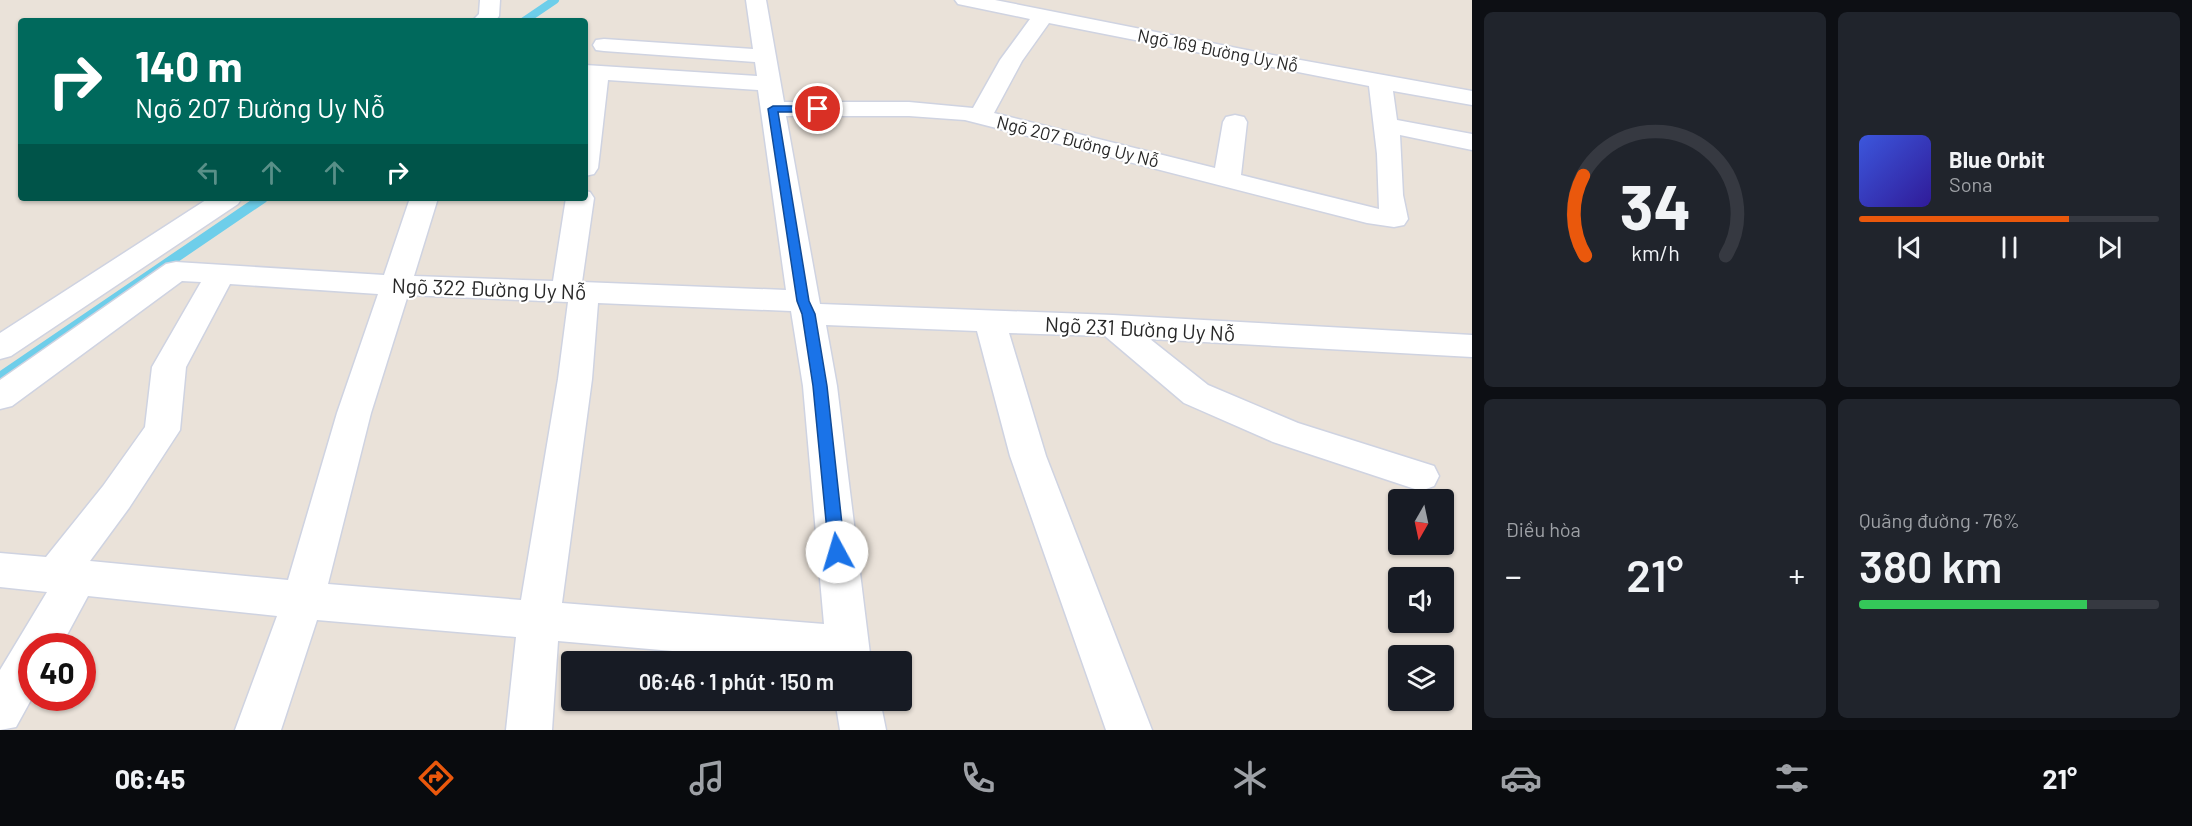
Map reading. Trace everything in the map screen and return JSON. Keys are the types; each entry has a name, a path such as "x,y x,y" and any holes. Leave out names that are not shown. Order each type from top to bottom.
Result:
{"street":[{"path":"486,18 489,16 490,0"},
{"path":"756,0 820,386 848,651"},
{"name":"Ngõ 169 Đường Uy Nỗ","path":"964,0 1472,98"},
{"path":"980,116 1011,60 1044,15"},
{"path":"604,45 769,83"},
{"path":"588,120 591,73 769,83"},
{"path":"1380,81 1386,125 1472,141"},
{"name":"Ngõ 207 Đường Uy Nỗ","path":"769,83 909,109 980,116 1377,217 1394,219 1390,195 1390,154 1386,125"},
{"path":"1227,178 1235,122"},
{"path":"0,348 223,201"},
{"path":"258,730 303,600 354,413 423,201"},
{"path":"529,730 539,619 575,379 575,292 580,201"},
{"name":"Ngõ 322 Đường Uy Nỗ","path":"0,397 176,271 806,307"},
{"path":"43,633 67,576 116,497 162,430 169,367 220,274"},
{"name":"Ngõ 231 Đường Uy Nỗ","path":"806,307 990,321 1472,346"},
{"path":"990,321 1028,456 1129,730"},
{"path":"1113,326 1196,394 1286,433 1421,476"},
{"path":"0,570 303,600 539,619 822,651"},
{"path":"0,711 18,681"},
{"path":"859,711 863,730"}],"waterway":[{"path":"528,18 555,0"},
{"path":"0,377 259,201"}],"route":[{"path":"818,109 773,109 803,301 808,314 820,386 837,552"}]}
